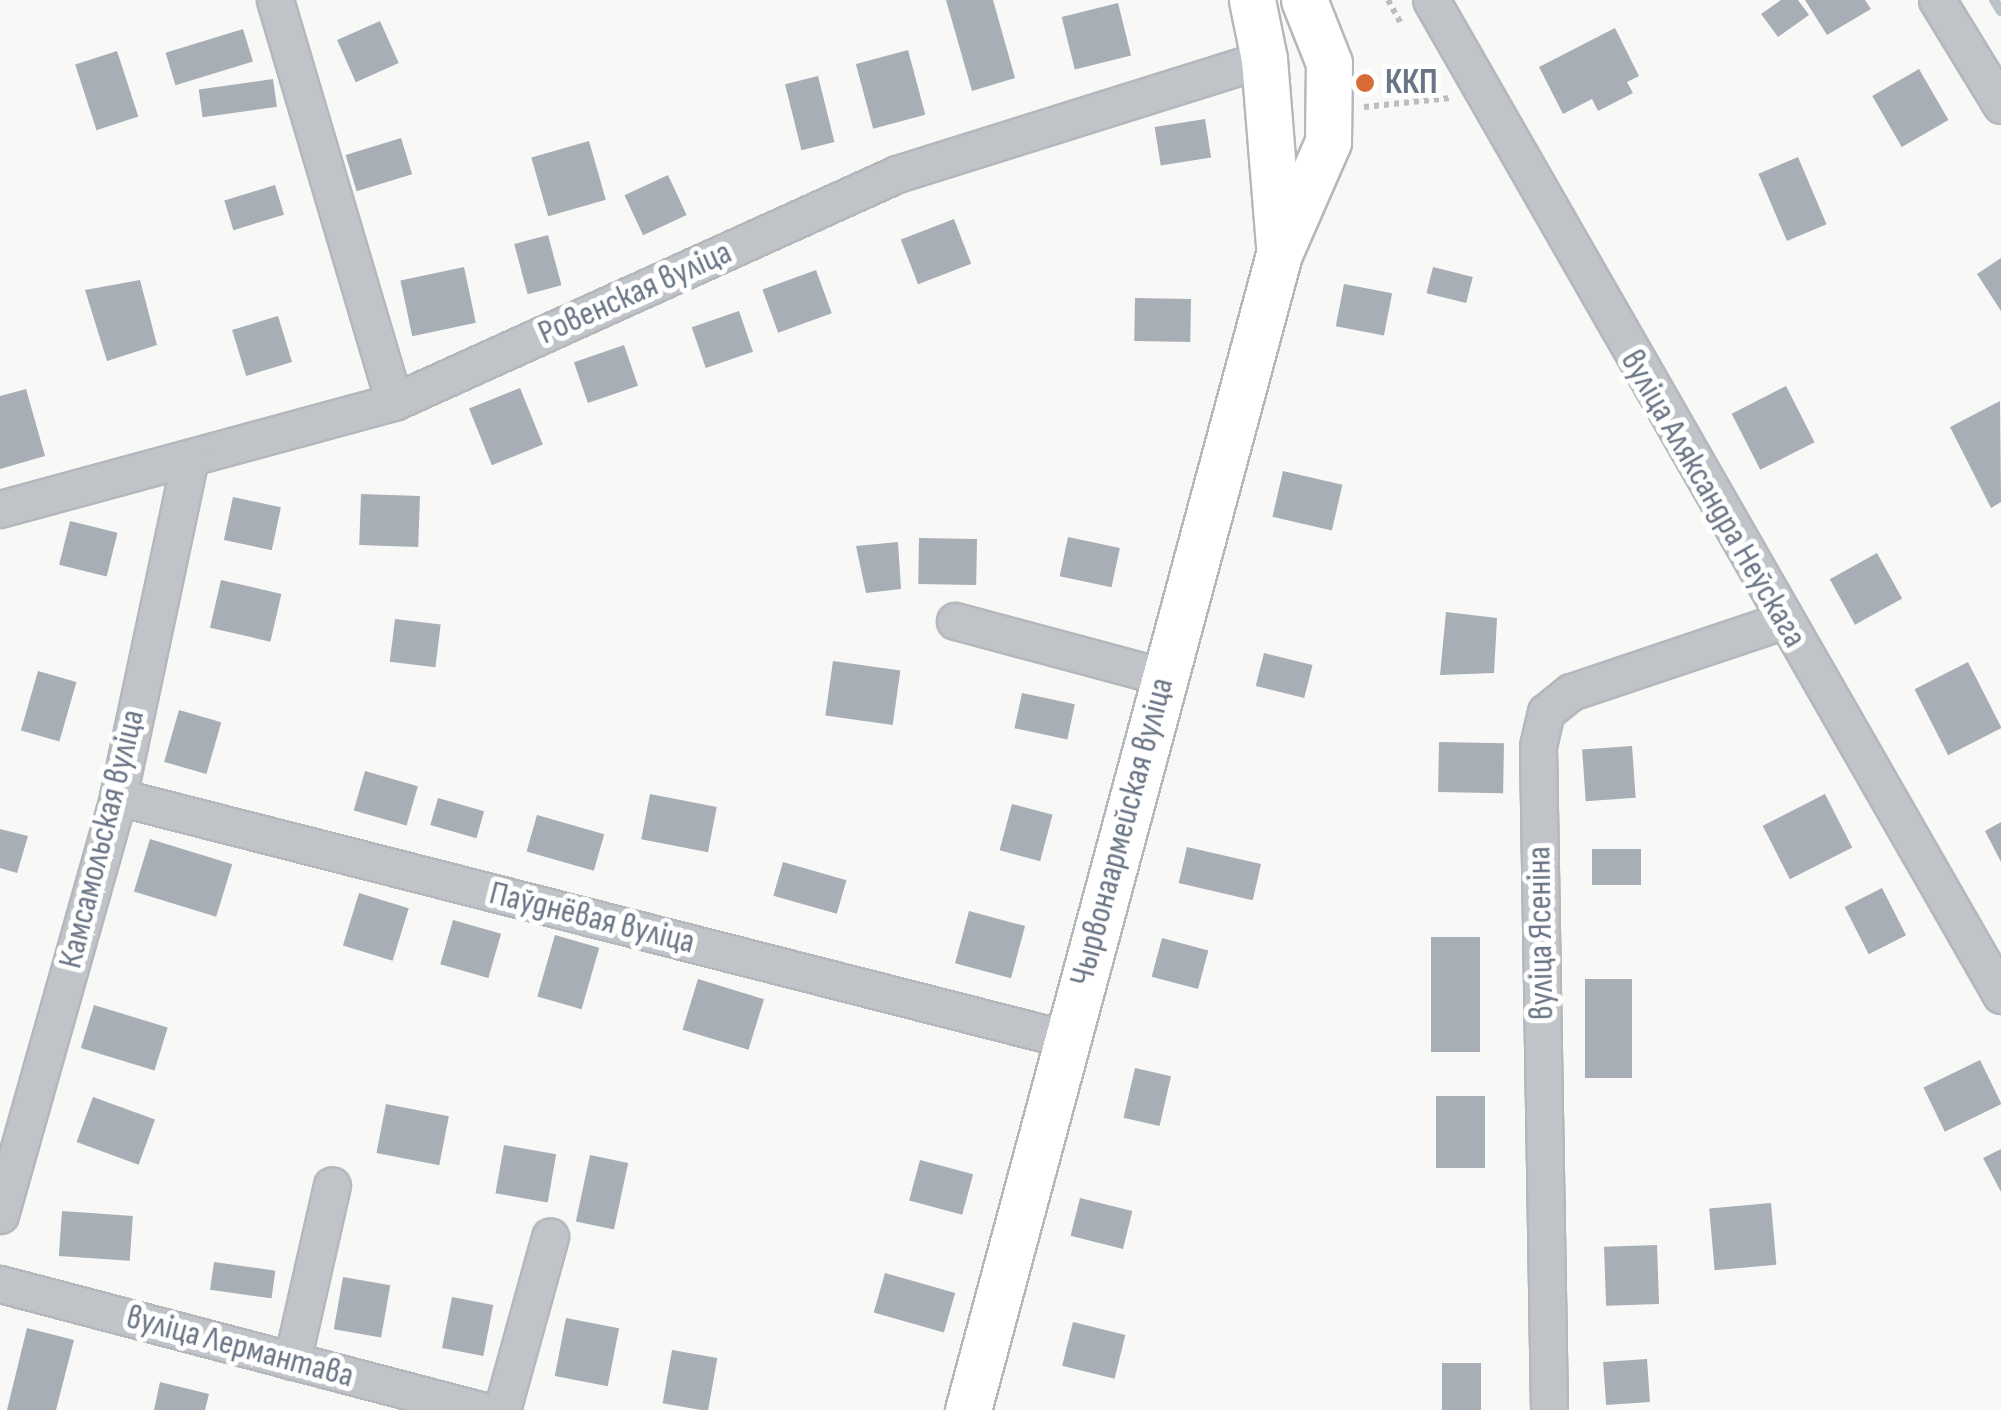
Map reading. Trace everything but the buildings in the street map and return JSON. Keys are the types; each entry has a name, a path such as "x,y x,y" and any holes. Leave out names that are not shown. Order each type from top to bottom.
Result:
{"main road":[{"name":"Чырвонаармейская вуліца","path":"1252,0 1264,58 1279,254"},
{"name":"Чырвонаармейская вуліца","path":"968,1410 1279,254 1328,142 1332,111 1329,63 1304,0"}],"street":[{"path":"276,0 394,402"},
{"name":"вуліца Аляксандра Неўскага","path":"1432,0 1782,621 2001,996"},
{"path":"1937,0 2001,105"},
{"name":"Ровенская вуліца","path":"0,510 394,402 897,174 1264,58"},
{"name":"Камсамольская вуліца","path":"0,1215 11,1137 118,797 190,458"},
{"path":"955,621 1164,677"},
{"name":"вуліца Ясеніна","path":"1549,1410 1538,746 1546,712 1570,692 1782,621"},
{"name":"Паўднёвая вуліца","path":"118,797 1066,1040"},
{"path":"292,1361 332,1185"},
{"path":"502,1410 550,1237"},
{"name":"вуліца Лермантава","path":"0,1284 480,1410"}],"path":[{"path":"1332,111 1485,94"}],"waterway":[{"path":"1994,0 2001,11"}],"place":[{"name":"ККП","path":"1365,83"}]}
